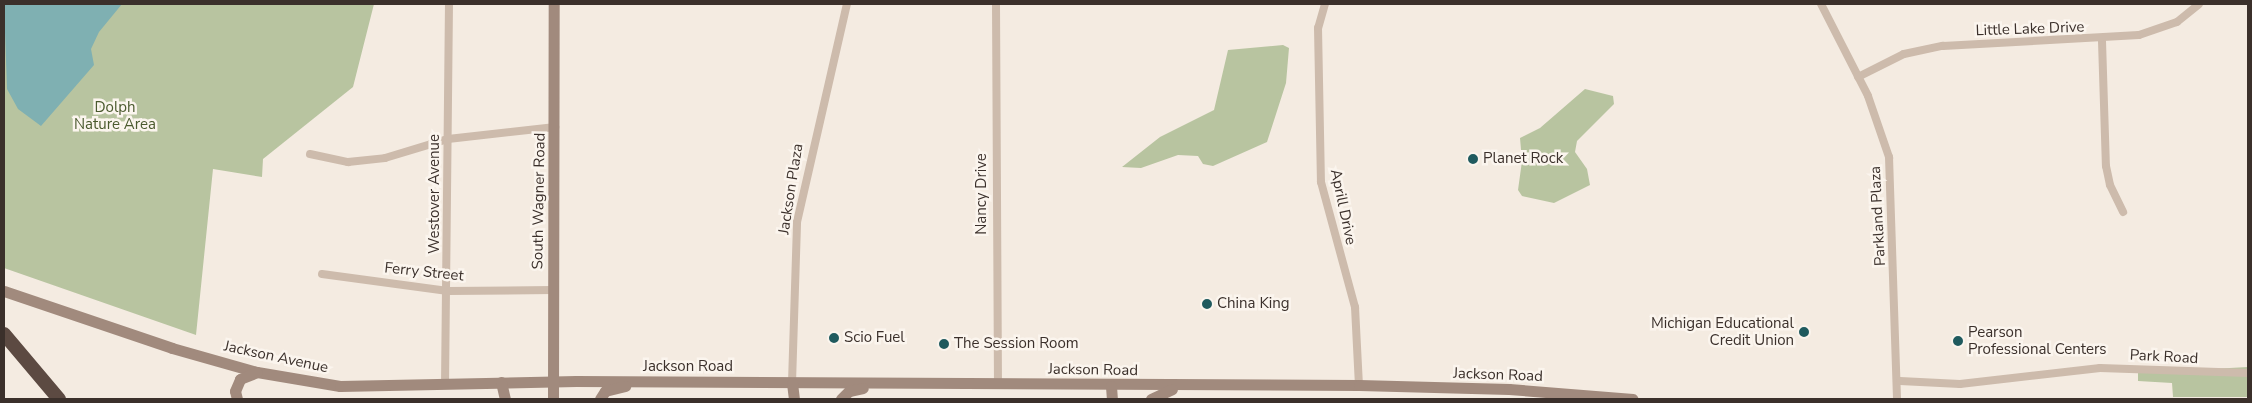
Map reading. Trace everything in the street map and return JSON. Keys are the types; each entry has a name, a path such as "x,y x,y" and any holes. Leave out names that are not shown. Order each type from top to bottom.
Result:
{"highway":[{"path":"4,334 59,399"}],"main road":[{"name":"South Wagner Road","path":"553,399 554,4"},
{"name":"Jackson Avenue","path":"4,291 172,348 257,372 340,386 552,382"},
{"path":"237,399 235,391 240,379 257,372"},
{"path":"501,382 505,399"},
{"name":"Jackson Road","path":"552,382 1111,386 1359,385 1548,392 1633,399"},
{"path":"600,399 610,390 651,382"},
{"path":"792,383 794,399"},
{"path":"841,399 849,391 885,383"},
{"path":"1151,399 1164,390 1188,385"},
{"path":"1111,386 1112,399"},
{"path":"1548,392 1558,399"}],"street":[{"name":"Westover Avenue","path":"445,385 448,291 449,4"},
{"name":"Jackson Plaza","path":"792,383 797,222 847,4"},
{"name":"Nancy Drive","path":"996,4 998,384"},
{"name":"Aprill Drive","path":"1325,4 1318,28 1321,182 1355,307 1359,385"},
{"name":"Parkland Plaza","path":"1820,4 1858,77 1882,130 1892,174 1900,381 1897,399"},
{"name":"Little Lake Drive","path":"1858,77 1904,54 1948,45 2102,41 2159,30 2199,4"},
{"path":"2102,41 2106,166 2110,186 2123,212"},
{"path":"310,154 348,162 385,158 448,139 555,127"},
{"name":"Ferry Street","path":"322,274 448,291 553,290"},
{"name":"Park Road","path":"1900,381 1960,384 2100,368 2248,372"}],"green space":[{"name":"Dolph Nature Area","path":"4,4 374,4 353,87 263,159 262,177 213,169 196,335 4,268"},
{"path":"1283,45 1289,48 1286,83 1267,142 1213,166 1203,164 1198,156 1178,155 1141,168 1122,167 1160,137 1214,110 1228,50"},
{"path":"1585,89 1613,96 1614,104 1577,141 1575,152 1587,169 1590,185 1554,203 1522,196 1518,190 1522,161 1520,138 1540,128"},
{"path":"2248,367 2248,397 2173,397 2172,383 2138,381 2138,373"}],"water":[{"path":"4,4 122,4 99,32 91,49 94,65 41,126 18,109 7,89"}],"place":[{"name":"Planet Rock","path":"1473,159"},
{"name":"China King","path":"1207,304"},
{"name":"Michigan Educational Credit Union","path":"1804,332"},
{"name":"Scio Fuel","path":"834,338"},
{"name":"Pearson Professional Centers","path":"1958,341"},
{"name":"The Session Room","path":"944,344"}]}
